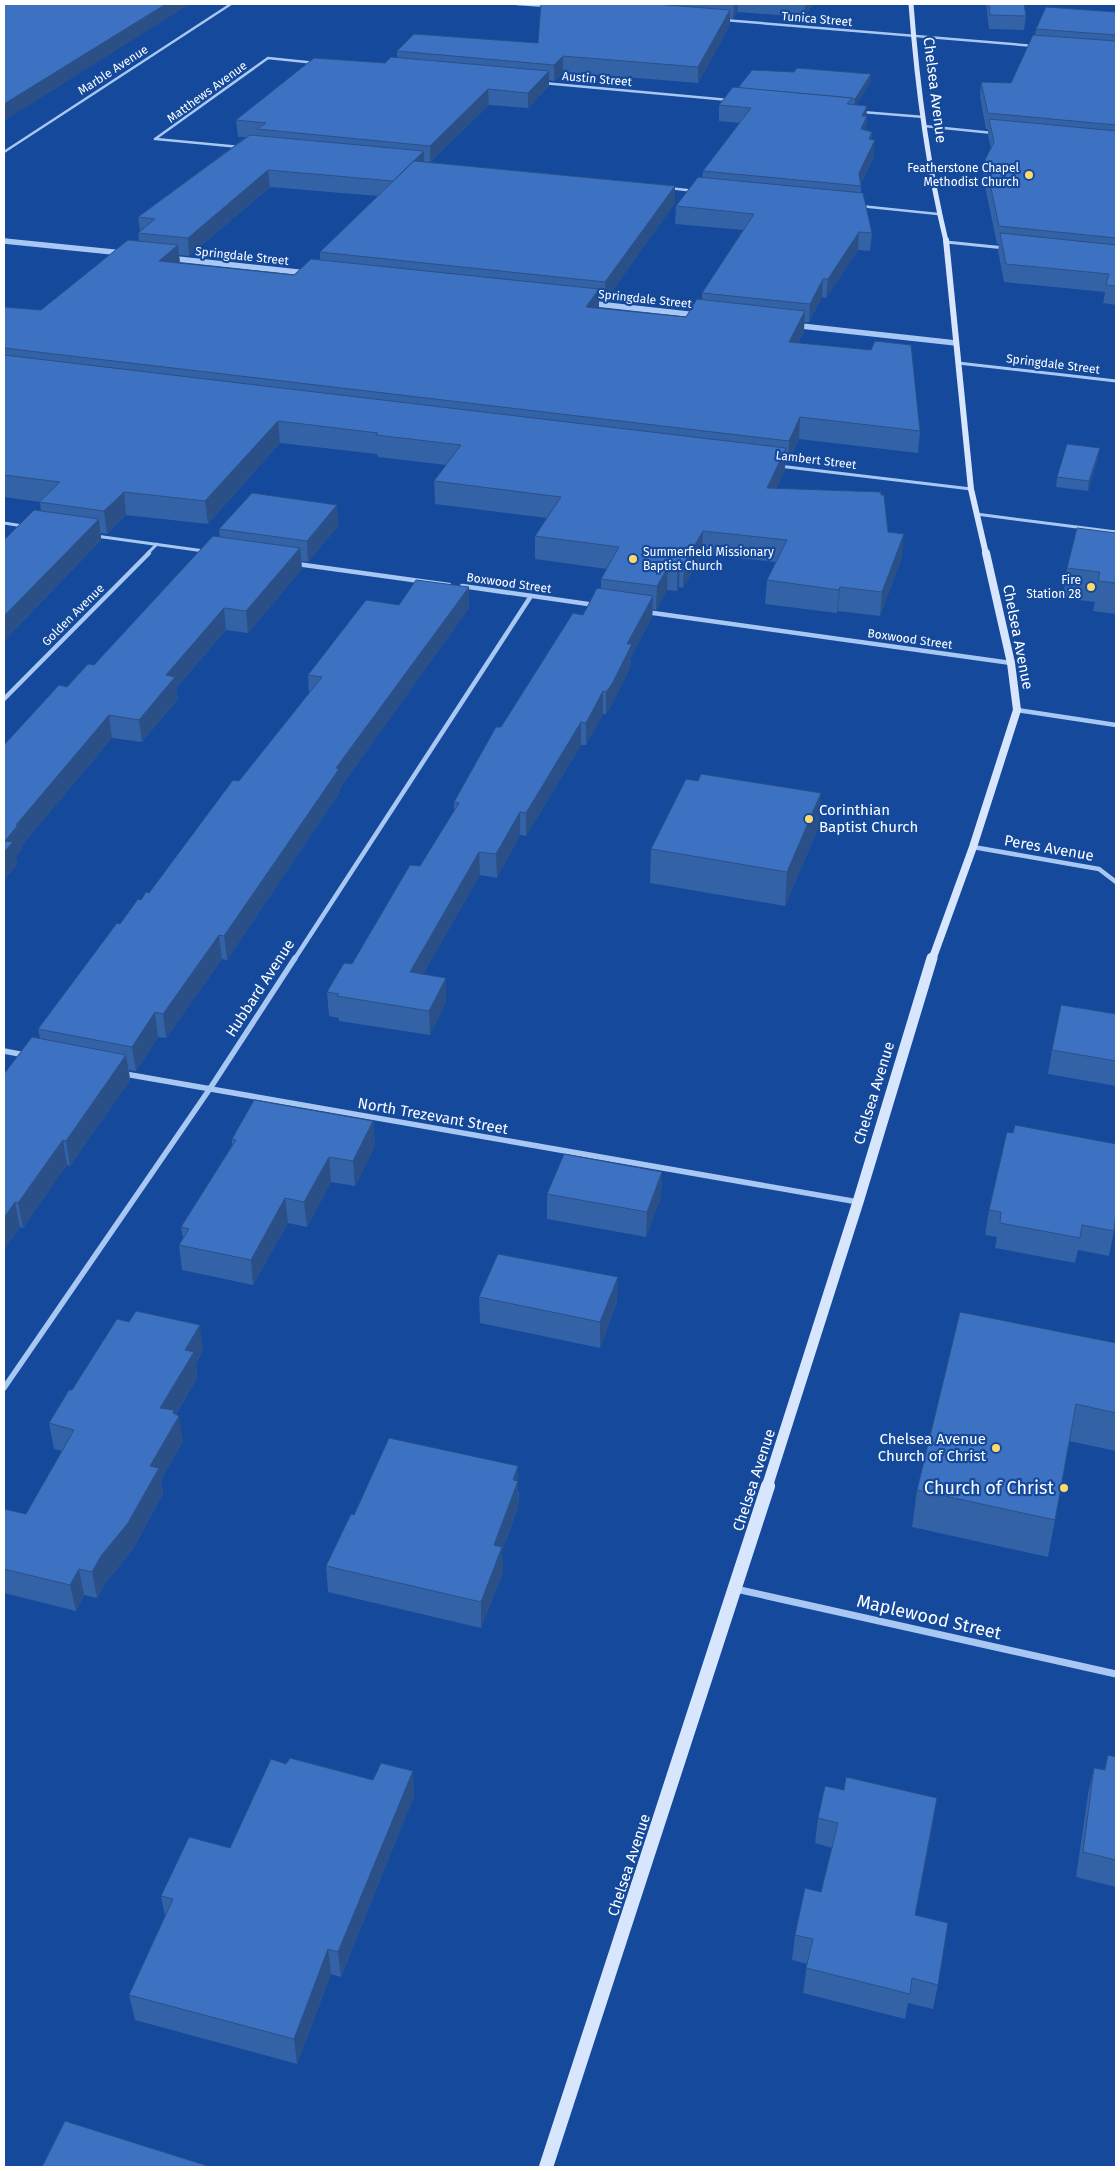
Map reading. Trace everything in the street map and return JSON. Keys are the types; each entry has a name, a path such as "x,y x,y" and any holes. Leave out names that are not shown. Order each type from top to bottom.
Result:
{"main road":[{"name":"Chelsea Avenue","path":"546,2167 735,1589 858,1202 923,983 973,847 1017,710 1011,663 971,489 946,242 938,214 924,126 911,4"}],"street":[{"name":"Marble Avenue","path":"4,152 231,4"},
{"path":"517,4 547,6"},
{"name":"Tunica Street","path":"715,20 1039,46"},
{"name":"Matthews Avenue","path":"245,148 156,140 268,58 318,63"},
{"name":"Austin Street","path":"536,82 735,100"},
{"path":"854,111 924,117"},
{"path":"924,126 1001,133"},
{"path":"661,187 701,191"},
{"path":"859,206 938,214"},
{"path":"4,241 134,255"},
{"path":"946,242 1012,249"},
{"name":"Springdale Street","path":"164,258 312,274"},
{"name":"Springdale Street","path":"578,302 707,316"},
{"path":"786,324 956,343"},
{"name":"Springdale Street","path":"958,363 1116,381"},
{"name":"Lambert Street","path":"774,465 971,489"},
{"path":"976,514 1116,532"},
{"path":"4,524 32,527"},
{"path":"90,535 206,551"},
{"name":"Golden Avenue","path":"4,699 157,544"},
{"name":"Boxwood Street","path":"294,563 600,605"},
{"name":"Hubbard Avenue","path":"4,1388 208,1090 531,596"},
{"name":"Boxwood Street","path":"639,611 1011,663"},
{"path":"1017,710 1116,725"},
{"name":"Peres Avenue","path":"973,847 1099,869 1116,882"},
{"path":"4,1051 33,1057"},
{"name":"North Trezevant Street","path":"121,1073 208,1090 858,1202"},
{"name":"Maplewood Street","path":"735,1589 1116,1674"}],"building":[{"path":"4,4 166,4 4,104"},
{"path":"541,4 655,4 730,10 698,67 563,56 554,65 397,51 414,34 538,43"},
{"path":"989,4 1024,4 1026,16 990,15"},
{"path":"1046,7 1116,12 1116,35 1036,29"},
{"path":"1033,35 1116,41 1116,125 988,113 981,82 1011,83"},
{"path":"391,57 549,71 528,93 488,89 430,146 257,129 266,123 236,120 314,58 385,63"},
{"path":"797,68 871,74 855,99 738,88 752,70 794,72"},
{"path":"733,87 852,98 847,104 867,106 862,116 867,116 861,129 872,132 869,139 875,140 859,173 861,186 703,171 751,108 719,105"},
{"path":"989,119 1116,131 1116,238 999,226 985,160 994,142"},
{"path":"250,135 424,151 393,181 268,170 188,238 138,233 155,219 138,217"},
{"path":"414,161 675,186 605,282 320,252"},
{"path":"698,177 863,193 872,233 859,232 828,279 823,279 810,304 702,293 754,214 676,206"},
{"path":"1000,233 1116,245 1116,286 1106,285 1109,274 1006,264"},
{"path":"128,240 178,245 159,261 294,275 311,259 599,289 586,307 686,317 697,299 805,311 789,342 871,350 875,341 911,345 920,431 800,417 789,441 4,348 4,307 41,310"},
{"path":"4,355 786,448 767,488 881,492 881,495 884,495 888,532 904,534 882,592 840,587 839,590 767,580 787,540 703,531 684,564 680,564 677,568 668,567 657,586 601,579 619,547 535,536 561,497 434,481 461,445 278,421 205,501 124,492 104,511 39,502 60,482 4,475"},
{"path":"1067,444 1100,448 1089,481 1057,477"},
{"path":"252,493 337,505 307,541 219,529"},
{"path":"34,510 99,519 4,616 4,540"},
{"path":"1077,528 1116,533 1116,583 1098,581 1100,572 1067,568"},
{"path":"213,536 300,548 246,611 224,608 166,675 175,677 139,720 109,715 16,825 18,825 5,841 13,842 4,852 4,745 59,685 67,687 88,664 94,665"},
{"path":"416,580 469,587 336,768 339,769 224,936 219,935 163,1014 155,1012 132,1047 38,1029 117,923 120,924 138,899 141,900 146,892 149,893 233,780 239,781 322,677 308,675 366,600 399,605"},
{"path":"597,588 653,596 627,644 632,644 612,684 606,692 603,691 586,723 581,722 526,813 520,812 496,854 479,852 410,972 446,978 429,1011 337,996 339,994 327,992 344,963 352,964 410,865 420,866 459,803 454,802 496,727 501,727 573,613 583,615"},
{"path":"701,774 821,793 787,872 651,849 686,779 698,781"},
{"path":"1061,1005 1116,1014 1116,1061 1052,1050"},
{"path":"32,1037 126,1055 66,1141 63,1140 18,1203 15,1202 4,1218 4,1074"},
{"path":"254,1100 373,1121 353,1161 329,1157 304,1202 285,1198 251,1260 179,1245 189,1229 181,1227 236,1140 232,1139"},
{"path":"1015,1125 1116,1144 1116,1213 1114,1231 1082,1225 1080,1238 1000,1223 1001,1212 989,1210 1007,1132 1013,1133"},
{"path":"564,1154 662,1172 647,1212 547,1194"},
{"path":"498,1254 618,1277 600,1322 479,1297"},
{"path":"136,1311 200,1325 185,1350 194,1352 160,1408 174,1410 173,1413 179,1416 150,1466 159,1468 128,1523 101,1556 92,1572 79,1569 70,1585 4,1569 4,1509 26,1514 74,1430 49,1423 117,1319 129,1322"},
{"path":"960,1312 1116,1343 1116,1413 1076,1404 1055,1520 917,1490"},
{"path":"389,1438 518,1466 513,1480 518,1481 494,1545 502,1547 481,1602 326,1566 351,1514 354,1515"},
{"path":"1108,1755 1116,1757 1116,1860 1083,1852 1094,1768 1105,1770"},
{"path":"290,1758 373,1780 381,1763 413,1771 338,1952 328,1949 294,2039 129,1995 173,1899 161,1896 189,1837 230,1848 271,1759 286,1764"},
{"path":"846,1777 937,1798 915,1915 948,1923 938,1985 912,1978 910,1994 806,1968 813,1939 795,1935 805,1888 821,1892 838,1823 818,1818 825,1786 844,1790"},
{"path":"65,2121 211,2167 42,2167"}],"place":[{"name":"Featherstone Chapel Methodist Church","path":"1029,175"},
{"name":"Summerfield Missionary Baptist Church","path":"633,559"},
{"name":"Fire Station 28","path":"1091,587"},
{"name":"Corinthian Baptist Church","path":"809,819"},
{"name":"Chelsea Avenue Church of Christ","path":"996,1448"},
{"name":"Church of Christ","path":"1064,1488"}]}
